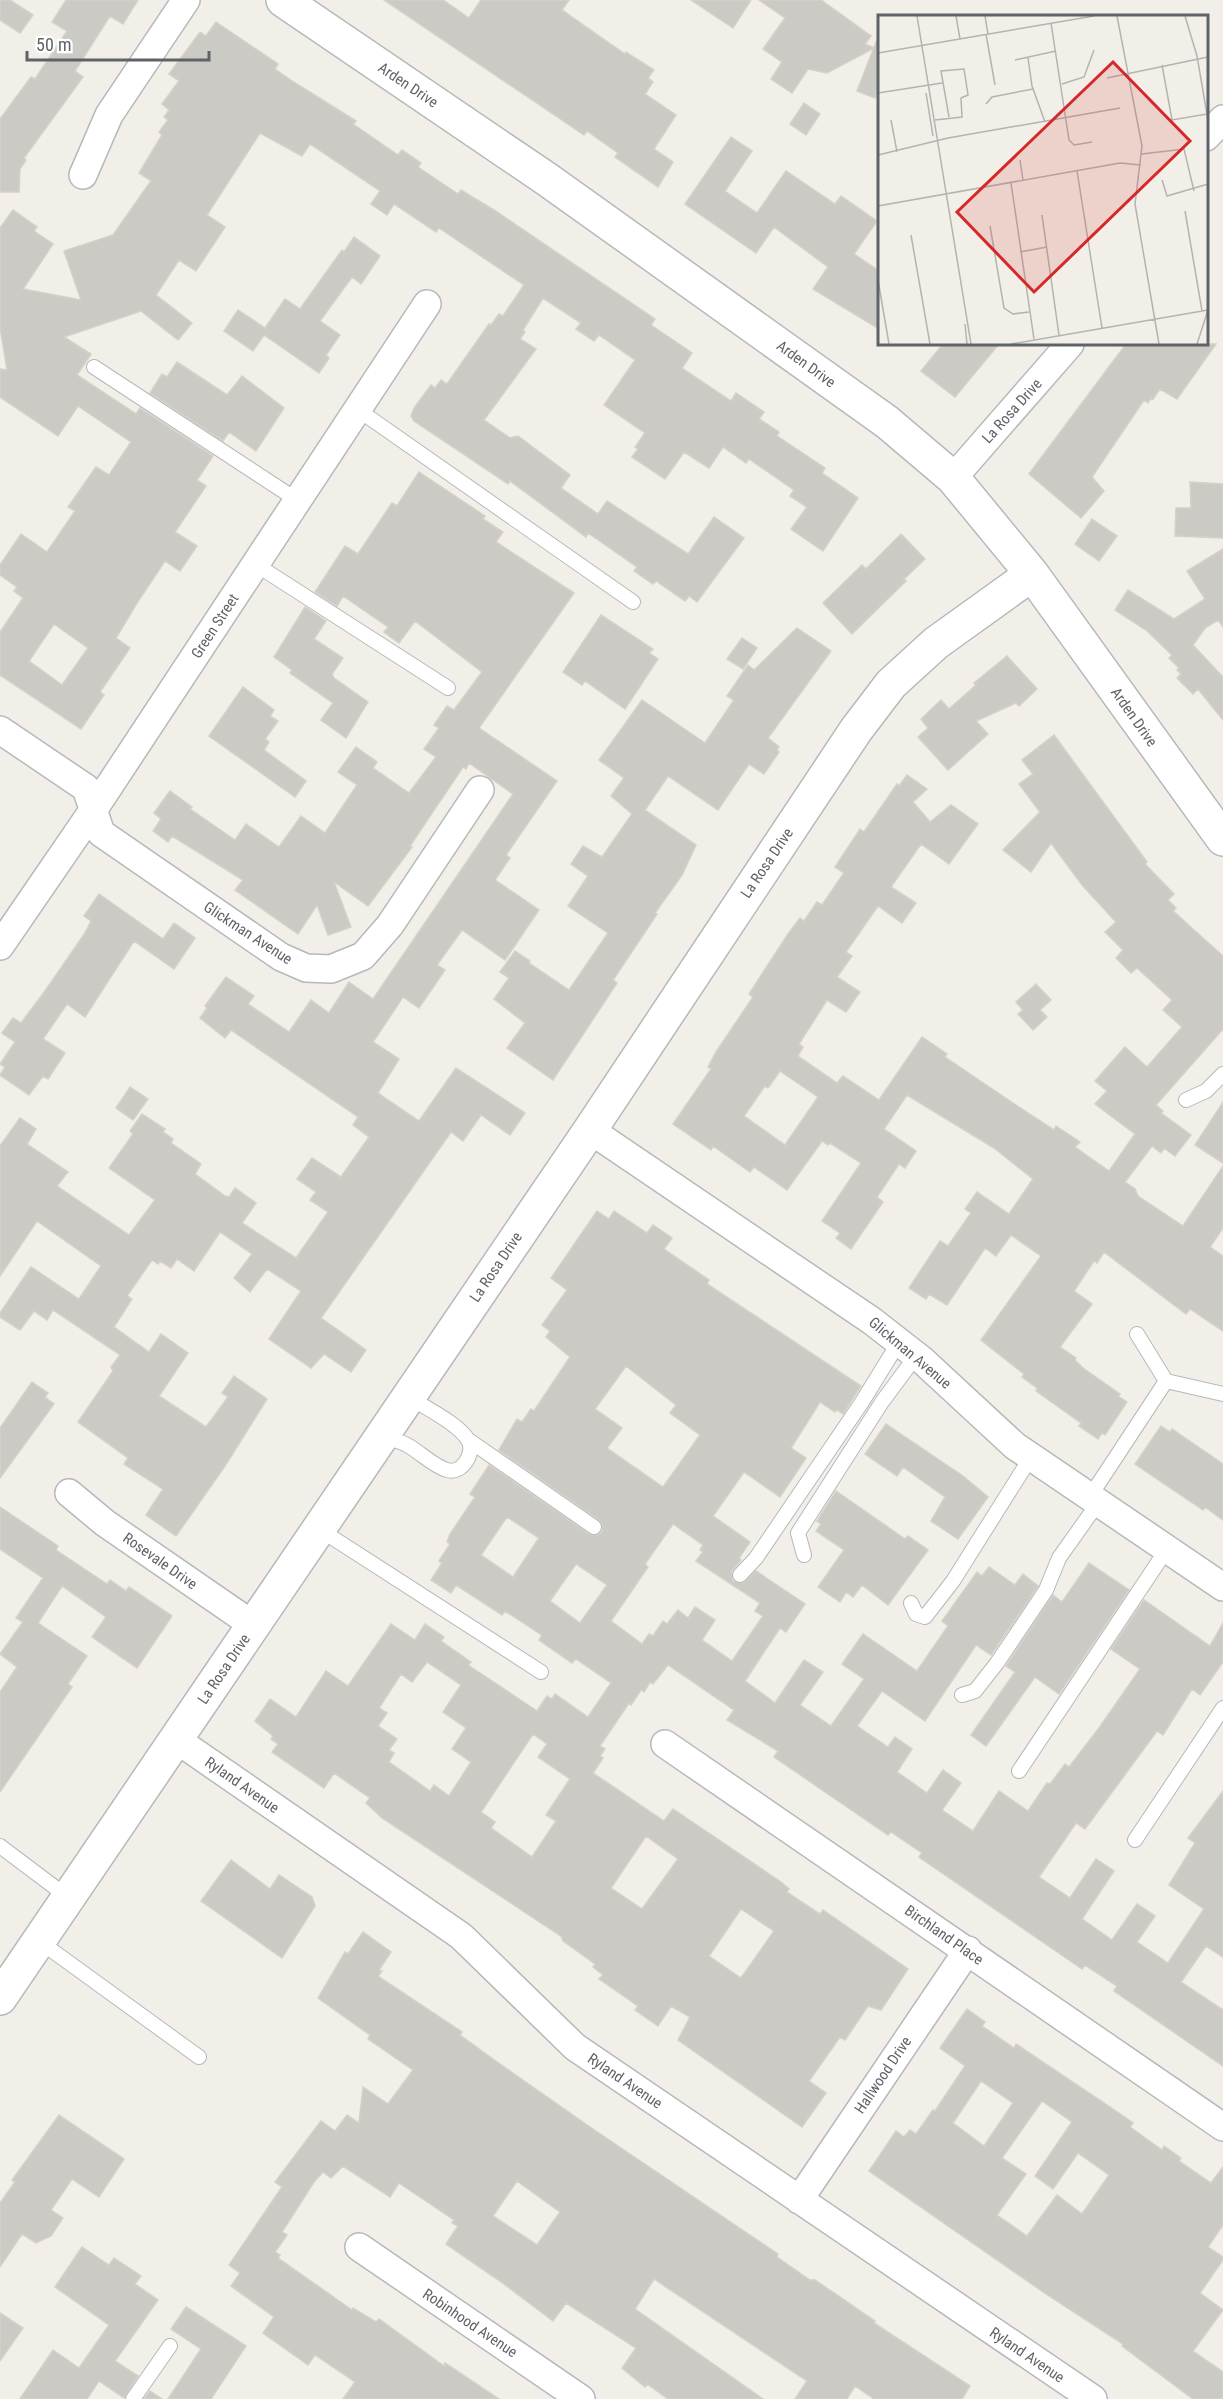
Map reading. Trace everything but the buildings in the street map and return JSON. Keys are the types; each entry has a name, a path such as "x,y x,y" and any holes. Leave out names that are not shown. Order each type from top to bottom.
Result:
{"street":[{"path":"84,175 109,115 186,0"},
{"name":"Arden Drive","path":"284,0 548,180 848,394 887,422 953,478 1032,574 1223,839"},
{"path":"1208,135 1223,119"},
{"name":"Green Street","path":"0,946 94,810 427,304"},
{"name":"La Rosa Drive","path":"953,478 1069,345"},
{"name":"La Rosa Drive","path":"0,1998 590,1130 856,730 891,684 936,643 1032,574"},
{"name":"Glickman Avenue","path":"0,730 87,788 100,833 281,957 306,968 331,969 363,956 390,925 480,790"},
{"name":"Glickman Avenue","path":"590,1130 855,1308 908,1349 1015,1446 1223,1587"},
{"name":"Rosevale Drive","path":"69,1493 105,1522 254,1625"},
{"name":"Ryland Avenue","path":"177,1740 461,1936 575,2047 1092,2399"},
{"name":"Birchland Place","path":"665,1743 1223,2127"},
{"name":"Hallwood Drive","path":"799,2200 968,1950"},
{"name":"Robinhood Avenue","path":"359,2247 581,2399"}],"lane":[{"path":"94,367 297,500"},
{"path":"357,409 633,602"},
{"path":"255,564 448,688"},
{"path":"1186,1100 1206,1091 1223,1074"},
{"path":"1137,1334 1166,1381 1223,1394"},
{"path":"804,1555 798,1533 882,1402 908,1349"},
{"path":"740,1575 756,1558 862,1402 908,1349"},
{"path":"962,1695 975,1690 997,1663 1046,1590 1059,1558 1166,1381"},
{"path":"408,1397 463,1433 470,1442 594,1527"},
{"path":"381,1437 405,1444 447,1470 456,1470 465,1462 471,1451 470,1442"},
{"path":"911,1603 916,1614 925,1617 953,1581 1030,1457"},
{"path":"319,1528 541,1672"},
{"path":"1019,1771 1167,1550"},
{"path":"1135,1839 1223,1708"},
{"path":"0,1846 69,1898"},
{"path":"39,1941 199,2057"},
{"path":"133,2399 170,2346"}]}
